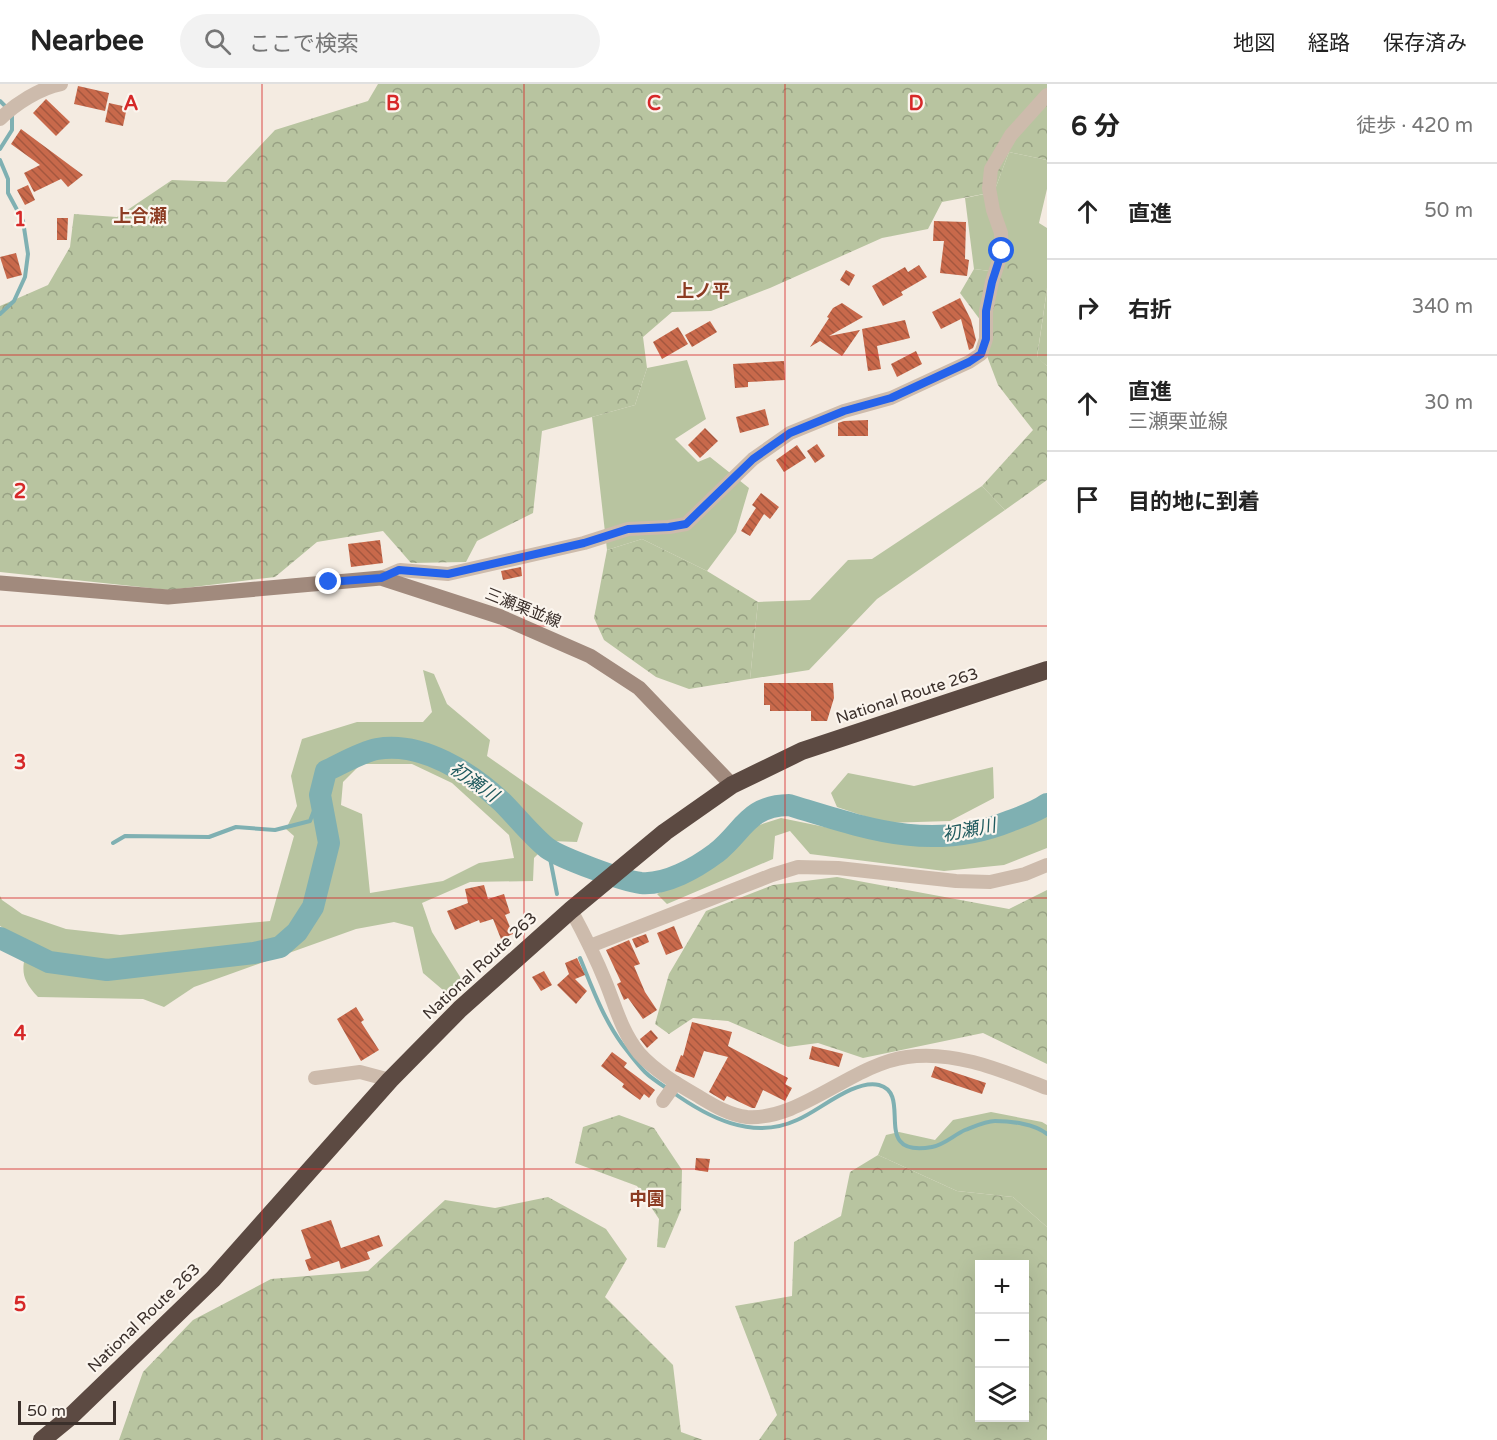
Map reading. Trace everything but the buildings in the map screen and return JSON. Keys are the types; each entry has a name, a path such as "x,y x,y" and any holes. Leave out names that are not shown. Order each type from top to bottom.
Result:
{"highway":[{"name":"National Route 263","path":"42,1440 70,1417 213,1280 390,1080 460,1010 570,910 665,832 732,785 802,751 1047,670"}],"main road":[{"name":"三瀬栗並線","path":"0,583 168,597 381,578 501,617 590,656 639,688 732,785"}],"street":[{"path":"3,116 54,85"},
{"path":"381,578 399,570 448,574 584,543 628,529 686,524 753,459 790,433 844,411 891,398 969,362 981,354 986,339 986,311 1002,251 1001,233 993,210 989,188 991,169 1011,135 1047,95"},
{"path":"590,946 798,867 838,868 956,882 990,882 1025,874 1047,865"},
{"path":"570,910 590,946 621,1025 640,1053 656,1069 720,1109 746,1117 776,1115 878,1065 905,1057 931,1055 958,1059 1007,1072 1047,1088"},
{"path":"315,1078 360,1072 390,1080"},
{"path":"663,1101 676,1083"}],"green space":[{"path":"378,84 1047,84 1047,160 1009,152 994,192 942,202 928,229 882,238 770,288 711,311 672,312 643,337 647,368 635,405 542,431 533,513 477,541 466,562 411,563 383,531 317,542 275,577 169,590 0,572 0,306 48,285 70,247 74,214 117,217 172,180 226,182 275,130 368,101"},
{"path":"1009,152 1047,160 1047,189 1039,223 1047,228 1047,289 990,271 974,269 965,198 994,192"},
{"path":"998,255 1031,263 1047,289 1037,357 1047,366 1047,480 1005,510 982,486 1033,430 998,385 987,356 990,333 960,293 974,269 990,271"},
{"path":"1047,289 1047,366 1037,358"},
{"path":"687,360 706,419 675,439 698,462 710,457 749,488 736,532 707,571 642,539 607,550 592,417 635,405 647,368"},
{"path":"982,486 1005,510 877,599 809,670 750,679 758,602 810,600 848,560 872,559"},
{"path":"642,539 707,571 758,602 750,679 689,689 656,677 604,640 594,618 607,550"},
{"path":"423,670 434,674 447,704 490,740 487,756 583,823 577,842 551,841 534,858 533,881 470,882 422,903 432,932 462,980 450,996 423,973 413,927 394,922 356,929 194,987 164,1007 143,999 38,997 32,990 24,972 28,943 0,926 0,896 2,900 22,914 66,929 120,935 270,921 294,836 286,829 297,806 291,776 302,739 357,722 423,722 432,712","holes":["361,764 412,764 452,783 509,835 514,858 479,863 443,881 370,893 362,814 341,805 343,782"]},
{"path":"993,767 994,798 950,821 885,823 837,807 831,793 848,773 914,786"},
{"path":"1047,815 1047,848 1004,865 944,871 810,854 790,831 775,836 773,859 667,904 657,894 719,861 753,827 781,818 898,842 977,840"},
{"path":"837,877 1009,909 1047,890 1047,1064 983,1033 863,1058 818,1043 788,1047 728,1021 693,1018 669,1034 655,1024 669,974 706,911 773,885"},
{"path":"991,1112 1047,1125 1047,1227 1013,1197 957,1191 878,1155 886,1135 899,1132 935,1140 953,1120"},
{"path":"619,1115 654,1128 682,1170 681,1210 665,1248 657,1247 659,1219 637,1186 575,1163 583,1127"},
{"path":"878,1155 957,1191 1013,1197 1047,1227 1047,1440 759,1440 777,1415 735,1306 792,1296 794,1242 841,1216 850,1172"},
{"path":"548,1197 606,1229 627,1259 605,1297 673,1365 681,1432 703,1440 119,1440 143,1372 193,1320 271,1279 368,1271 445,1200 495,1208"}],"waterway":[{"path":"0,101 8,109"},
{"path":"0,149 12,130 12,115"},
{"path":"0,160 8,179 8,193 23,221 28,254 25,277 14,301 0,314"},
{"name":"初瀬川","path":"0,938 49,962 107,970 254,953 280,947 297,932 313,907 329,843 320,795 326,771 358,755 377,749 411,750 461,770 490,791 547,848 593,868 641,883 660,881 690,870 716,853 747,821 775,806 789,805 871,829 925,836 953,835 981,830 1025,816 1047,804"},
{"path":"113,843 125,836 209,837 236,827 275,830 310,821 320,795"},
{"path":"548,848 557,894"},
{"path":"580,958 609,1024 642,1069 685,1101 715,1117 747,1127 780,1126 806,1116 848,1091 869,1084 879,1085 889,1091 893,1100 897,1135 902,1143 913,1148 936,1146 965,1130 991,1121 1023,1124 1047,1134"}],"district":[{"name":"上合瀬","path":"140,216"},
{"name":"上ノ平","path":"703,291"},
{"name":"中園","path":"647,1199"}],"route":[{"path":"329,582 381,578 399,570 448,574 584,543 628,529 686,524 738,472 790,433 844,411 891,398 969,362 981,354 986,339 986,311 1002,251"}]}
